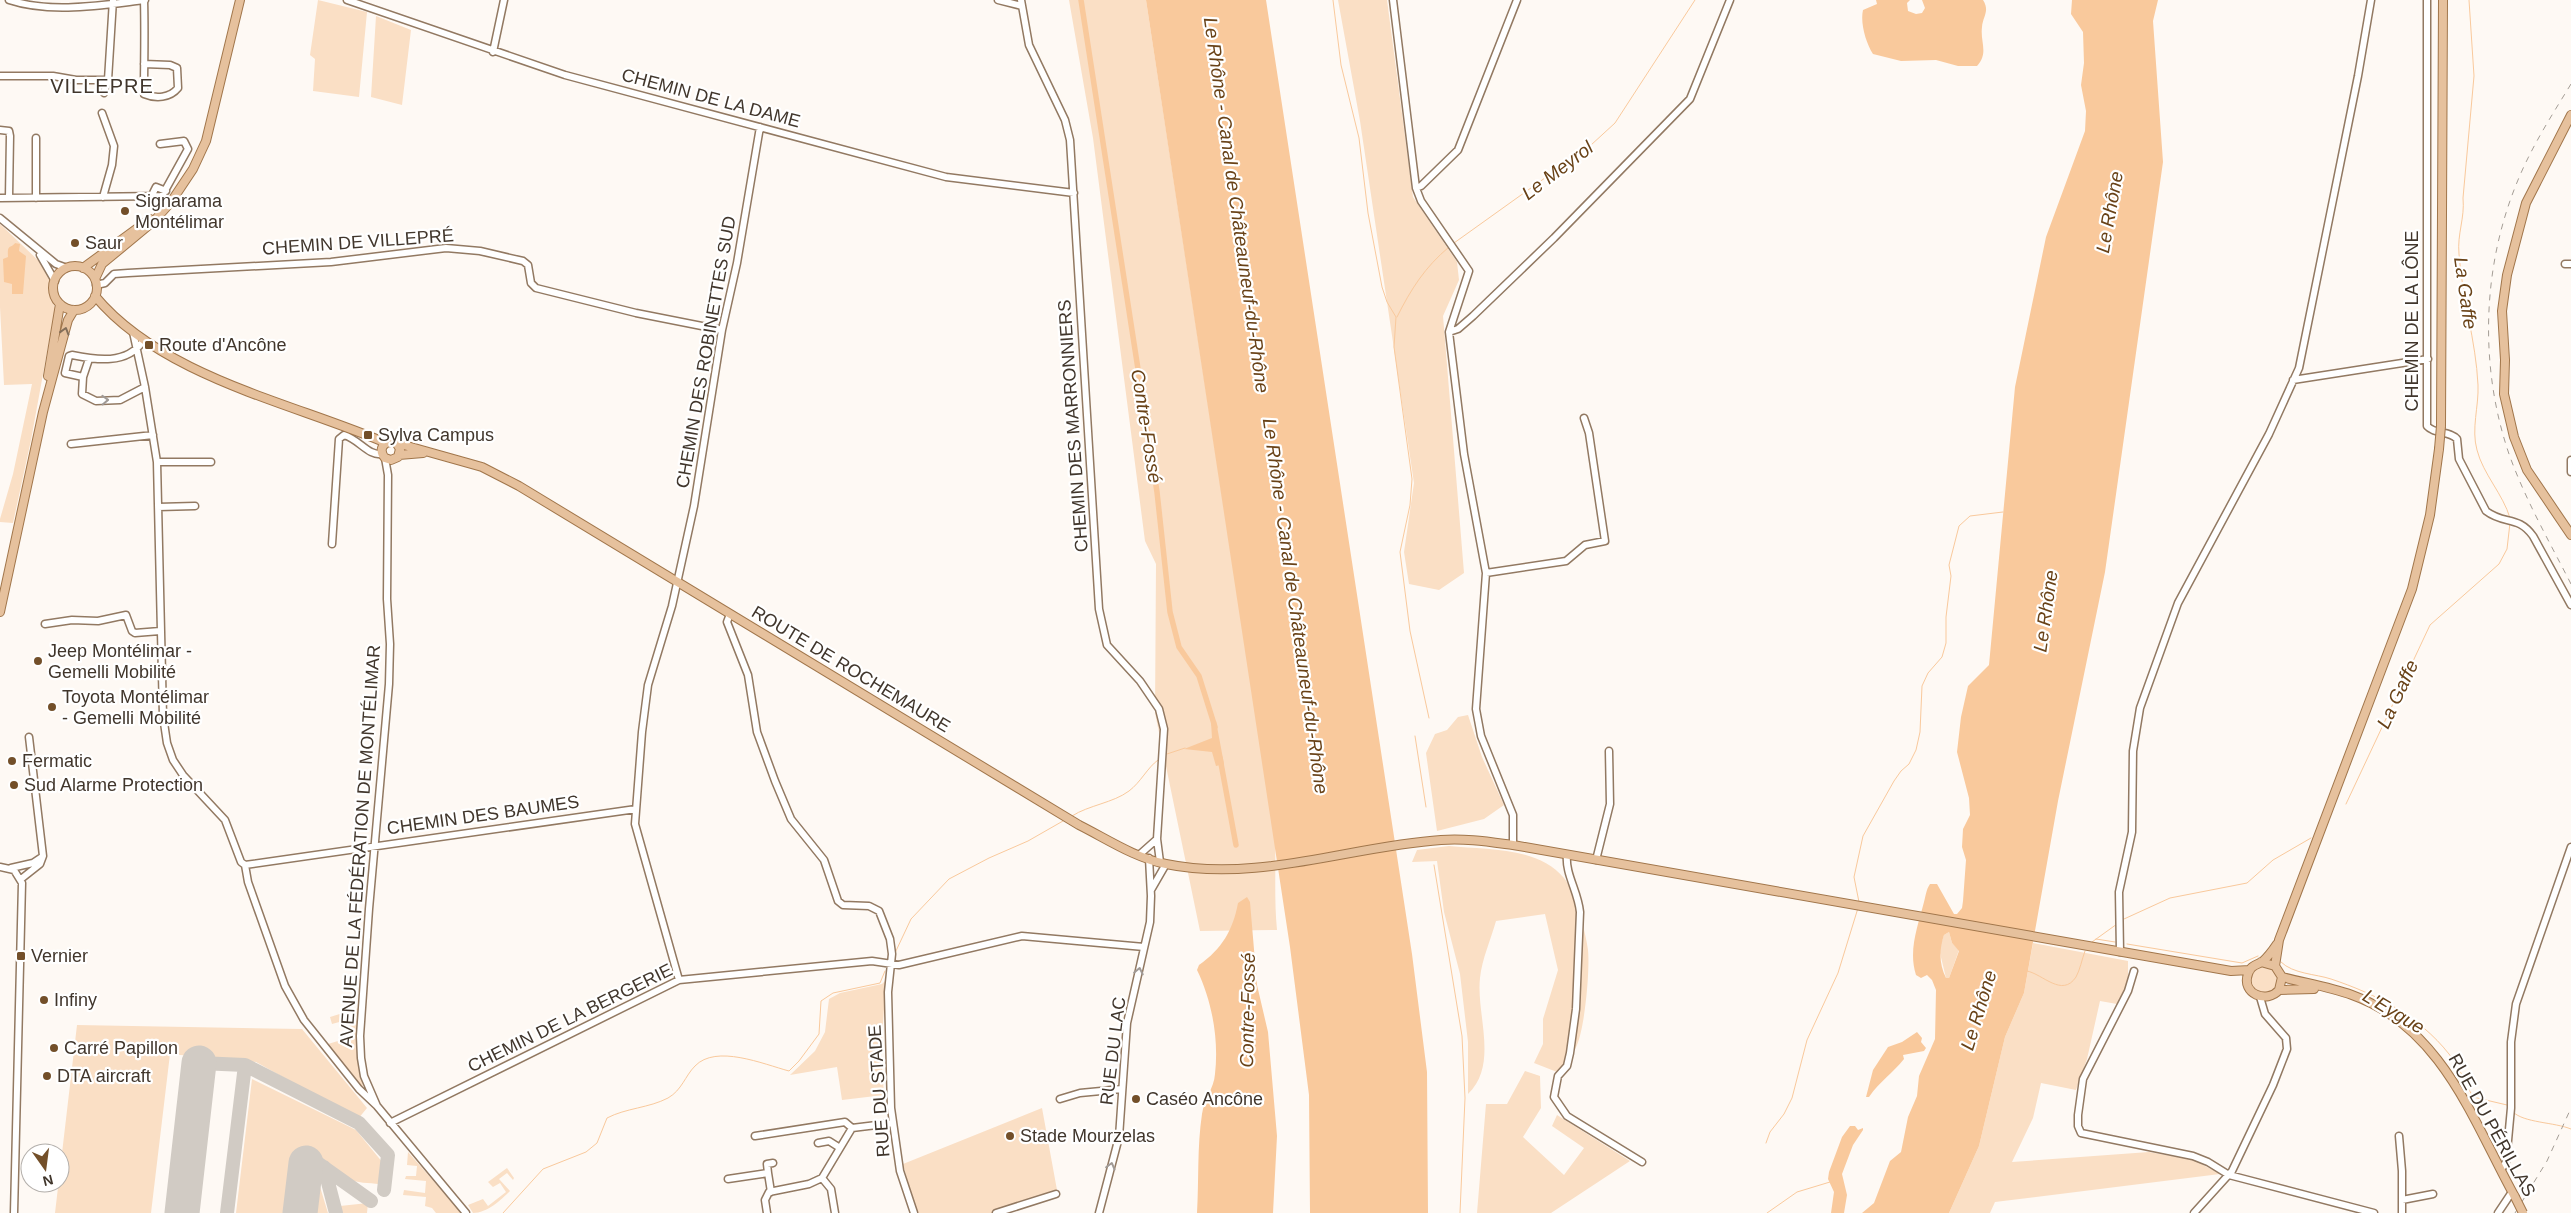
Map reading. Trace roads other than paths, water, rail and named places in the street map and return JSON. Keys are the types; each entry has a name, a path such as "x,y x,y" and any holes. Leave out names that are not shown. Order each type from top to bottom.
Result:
{"main road":[{"path":"0,612 43,412 68,320 74,310 89,304 95,296 96,282 102,264 154,221 171,202 193,169 206,141 240,0"},
{"path":"2275,966 2280,940 2412,589 2430,515 2439,449 2440,426 2443,0"},
{"path":"2571,114 2528,197 2516,236 2502,311 2505,360 2504,394 2514,437 2527,470 2571,535"},
{"path":"43,412 60,304 54,293 54,281 67,268 83,268 171,202"},
{"path":"83,268 96,282"},
{"path":"95,296 143,341 193,366 285,407 355,430 384,451"},
{"path":"60,304 74,310"},
{"path":"89,304 110,314 133,332"},
{"path":"397,444 397,457"},
{"name":"ROUTE DE ROCHEMAURE","path":"384,451 397,444 437,453 482,467 513,482 1080,825 1139,854 1163,863 1202,868 1262,867 1410,843 1466,839 1513,845 2120,952"},
{"name":"ROUTE DE ROCHEMAURE","path":"384,451 397,457 437,453"},
{"path":"2120,952 2231,971 2250,970 2262,962 2280,940"},
{"path":"2231,971 2247,983 2252,992 2260,997 2269,997 2279,990 2282,977 2275,966 2262,962"},
{"path":"2247,983 2250,970"},
{"name":"RUE DU PÉRILLAS","path":"2282,977 2351,995 2392,1014 2428,1047 2457,1087 2524,1213"},
{"name":"RUE DU PÉRILLAS","path":"2279,990 2293,988 2333,991"}],"street":[{"path":"9,0 41,7 144,0 144,64 144,94 150,96 169,96 174,93 178,88 177,68 170,65 144,64"},
{"name":"CHEMIN DE LA DAME","path":"347,0 493,52 565,75 946,177 1074,193"},
{"path":"493,52 504,0"},
{"path":"998,0 1021,3"},
{"path":"1392,0 1416,188 1421,201 1460,255 1469,271 1449,332 1464,454 1486,573 1476,709 1481,736 1513,815 1513,845"},
{"path":"1416,188 1429,179 1458,150 1517,0"},
{"path":"1449,332 1458,329 1473,316 1554,238 1690,99 1730,0"},
{"path":"2120,952 2119,892 2132,832 2133,751 2140,708 2157,656 2178,603 2269,434 2299,368 2371,0"},
{"name":"CHEMIN DE LA LÔNE","path":"2427,0 2427,426 2430,429 2450,433 2457,439 2459,459 2486,511 2492,516 2525,525 2571,605"},
{"path":"104,93 110,71 113,2"},
{"name":"CHEMIN DES MARRONNIERS","path":"1021,3 1034,58 1057,101 1068,128 1074,193 1099,609 1107,645 1140,681 1159,709 1164,729 1164,744 1157,839 1163,863"},
{"path":"0,76 53,76 76,80 108,80"},
{"path":"102,113 114,146 112,165 103,196"},
{"name":"CHEMIN DES ROBINETTES SUD","path":"679,980 635,824 645,699 677,582 702,462 722,330 737,263 760,127"},
{"path":"0,130 9,132 10,136 9,197"},
{"path":"36,138 36,198"},
{"path":"0,198 162,196 188,145 184,141 160,144"},
{"path":"0,218 56,264 67,268"},
{"path":"35,248 50,270 54,281"},
{"name":"CHEMIN DE VILLEPRÉ","path":"96,282 105,283 114,274 331,262 415,251 454,249 517,258 528,265 531,283 536,288 722,330"},
{"path":"133,332 145,387 157,462 163,716 170,751 183,775 225,820 241,862 245,866 248,882 285,986 304,1020 359,1089 377,1106"},
{"path":"83,376 65,372 69,356 89,359 117,358 137,351 143,341"},
{"path":"2293,380 2428,358"},
{"path":"89,359 83,376 82,394 96,401 120,400 145,387"},
{"path":"1486,573 1566,561 1584,545 1605,541 1589,433 1584,418"},
{"path":"71,444 153,435"},
{"path":"332,544 339,439 344,435 353,438 372,454 384,451"},
{"name":"AVENUE DE LA FÉDÉRATION DE MONTÉLIMAR","path":"384,451 388,475 387,599 390,664 360,1036 364,1076 377,1106 466,1213"},
{"name":"AVENUE DE LA FÉDÉRATION DE MONTÉLIMAR","path":"388,475 397,457"},
{"path":"2571,460 2571,472"},
{"path":"157,462 211,462"},
{"path":"158,507 195,506"},
{"name":"RUE DU STADE","path":"730,614 727,622 748,675 757,732 785,805 800,833 824,860 838,901 842,905 870,906 879,911 890,939 892,954 888,992 893,1123 900,1171 914,1213"},
{"path":"45,624 72,620 98,621 126,615 132,631 135,633 160,631"},
{"path":"21,879 40,864 43,856 29,737"},
{"path":"1596,860 1610,804 1609,751"},
{"name":"CHEMIN DES BAUMES","path":"245,866 636,809"},
{"path":"1139,854 1157,839"},
{"path":"2500,1170 2506,1162 2510,1124 2512,1035 2516,1004 2571,847"},
{"path":"1567,855 1567,870 1579,897 1580,912 1576,1009 1567,1066 1558,1076 1554,1097 1567,1116 1642,1162"},
{"path":"0,867 11,868 33,863 43,856"},
{"name":"RUE DU LAC","path":"1099,1213 1119,1137 1128,1023 1150,922 1149,858"},
{"path":"1151,891 1163,863"},
{"path":"11,868 21,879 22,887 14,1213"},
{"name":"CHEMIN DE LA BERGERIE","path":"390,1123 679,980 872,961 899,965 1022,936 1144,947"},
{"path":"2134,971 2128,991 2083,1079 2078,1115 2078,1126 2081,1133 2193,1156 2208,1162 2229,1175 2374,1213"},
{"path":"2194,1213 2229,1175 2254,1127 2287,1049 2286,1038 2265,1014 2260,997"},
{"path":"2265,1014 2269,997"},
{"path":"1060,1099 1080,1093 1122,1089"},
{"path":"755,1136 845,1122 852,1128 893,1123"},
{"path":"767,1213 765,1200 771,1192 809,1184 822,1178 852,1128"},
{"path":"2399,1136 2402,1213"},
{"path":"818,1142 829,1141 840,1148"},
{"path":"771,1192 767,1164 773,1163"},
{"path":"728,1179 768,1173"},
{"path":"822,1178 831,1189 835,1213"},
{"path":"996,1213 1056,1194"},
{"path":"2402,1200 2433,1194"},
{"path":"2498,1213 2514,1194"}],"water":[{"name":"Le Rhône - Canal de Châteauneuf-du-Rhône","path":"1146,0 1266,0 1412,954 1427,1072 1428,1213 1310,1213 1309,1095 1290,947"},
{"path":"1876,0 1910,0 1907,3 1908,11 1916,14 1922,13 1925,8 1922,0 1983,0 1986,10 1982,27 1983,57 1981,61 1977,66 1958,66 1936,60 1901,61 1873,54 1864,33 1862,15 1863,10 1877,4"},
{"name":"Le Rhône","path":"2072,0 2158,0 2153,21 2163,162 2105,572 2058,801 2024,993 2005,1037 1979,1146 1949,1213 1862,1213 1874,1203 1890,1161 1901,1152 1908,1117 1917,1096 1919,1076 1935,1039 1936,990 1932,980 1927,975 1921,978 1916,975 1913,956 1917,929 1930,884 1937,884 1954,914 1957,914 1962,908 1966,860 1962,847 1963,829 1970,815 1969,798 1957,752 1961,717 1968,686 1989,665 2015,387 2046,237 2085,131 2086,111 2081,85 2084,63 2083,32 2071,14","holes":["1949,932 1952,943 1959,951 1949,978 1946,978 1941,962 1941,946 1944,935"]},
{"path":"15,243 20,244 19,251 26,256 23,294 12,294 12,284 4,282 3,259 8,257 9,248"},
{"path":"1216,721 1224,764 1216,766 1212,752 1184,749 1212,738 1211,722"},
{"path":"1247,897 1250,902 1257,985 1268,1032 1277,1136 1273,1213 1197,1213 1200,1126 1203,1109 1213,1084 1216,1047 1213,1020 1207,994 1197,970 1199,965 1214,952 1225,938 1233,922 1238,903"},
{"path":"1917,1032 1926,1048 1924,1051 1903,1055 1904,1059 1900,1064 1869,1097 1866,1097 1873,1070 1888,1047 1902,1042"},
{"path":"1850,1126 1855,1126 1858,1130 1863,1128 1863,1130 1853,1145 1842,1174 1847,1195 1844,1213 1831,1213 1834,1192 1828,1179 1829,1172 1842,1137"}],"waterway":[{"name":"Contre-Fossé","path":"1081,0 1157,492 1170,612 1179,647 1199,676 1215,727"},
{"path":"1333,0 1341,65 1359,138 1368,213 1382,287 1387,302 1396,317 1394,347 1412,479 1410,505 1400,552 1410,631 1429,718"},
{"name":"Le Meyrol","path":"1454,243 1591,145 1615,123 1695,0"},
{"name":"La Gaffe","path":"2469,0 2474,76 2459,254 2477,369 2478,393 2475,442 2480,459 2510,518"},
{"name":"Le Meyrol","path":"1397,317 1419,279 1449,247"},
{"path":"1859,902 1854,877 1863,836 1894,781 1909,764 1916,750 1920,732 1922,686 1928,673 1942,657 1946,643 1946,617 1951,576 1949,565 1959,526 1970,516 2003,512"},
{"name":"La Gaffe","path":"2346,804 2430,625 2499,564 2507,549 2510,523"},
{"path":"1415,736 1426,807"},
{"path":"1167,754 1185,748"},
{"name":"Contre-Fossé","path":"1220,758 1236,845"},
{"path":"1072,816 1123,795 1158,760"},
{"path":"895,953 911,919 949,879 989,858 1028,841 1063,821"},
{"name":"La Gaffe","path":"2124,919 2170,898 2247,883 2273,860 2311,838"},
{"path":"1434,865 1462,1036 1465,1098 1460,1213"},
{"path":"1766,1143 1770,1132 1784,1114 1792,1098 1807,1040 1838,973 1858,908"},
{"name":"La Gaffe","path":"2092,942 2117,924"},
{"name":"L'Eygue","path":"2096,939 2115,942"},
{"name":"L'Eygue","path":"2127,944 2242,963 2258,956"},
{"name":"La Gaffe","path":"2027,971 2059,985 2071,983 2079,971 2085,951"},
{"name":"L'Eygue","path":"2281,962 2292,969 2348,985 2396,1008 2437,1040 2453,1059 2473,1097 2507,1105"},
{"path":"503,1213 543,1169 586,1152 597,1143 607,1118 668,1098 677,1091 695,1066 704,1060 727,1056 789,1071 819,1034 821,1001 833,993 880,983 885,971"},
{"name":"L'Eygue","path":"2513,1112 2524,1118 2571,1129"},
{"path":"1767,1213 1797,1192 1830,1182"}],"railway":[{"path":"2571,84 2530,155 2518,180 2506,213 2491,281 2489,316 2489,351 2493,386 2499,420 2509,454 2530,504 2571,584"},
{"path":"2515,1213 2547,1161 2571,1108"}],"place":[{"name":"Signarama Montélimar","path":"125,211"},
{"name":"Saur","path":"75,243"},
{"name":"Route d'Ancône","path":"149,345"},
{"name":"Sylva Campus","path":"368,435"},
{"name":"Jeep Montélimar - Gemelli Mobilité","path":"38,661"},
{"name":"Toyota Montélimar - Gemelli Mobilité","path":"52,707"},
{"name":"Fermatic","path":"12,761"},
{"name":"Sud Alarme Protection","path":"14,785"},
{"name":"Vernier","path":"21,956"},
{"name":"Infiny","path":"44,1000"},
{"name":"Carré Papillon","path":"54,1048"},
{"name":"DTA aircraft","path":"47,1076"},
{"name":"Caséo Ancône","path":"1136,1099"},
{"name":"Stade Mourzelas","path":"1010,1136"}],"district":[{"name":"VILLEPRE","path":"102,86"}]}
